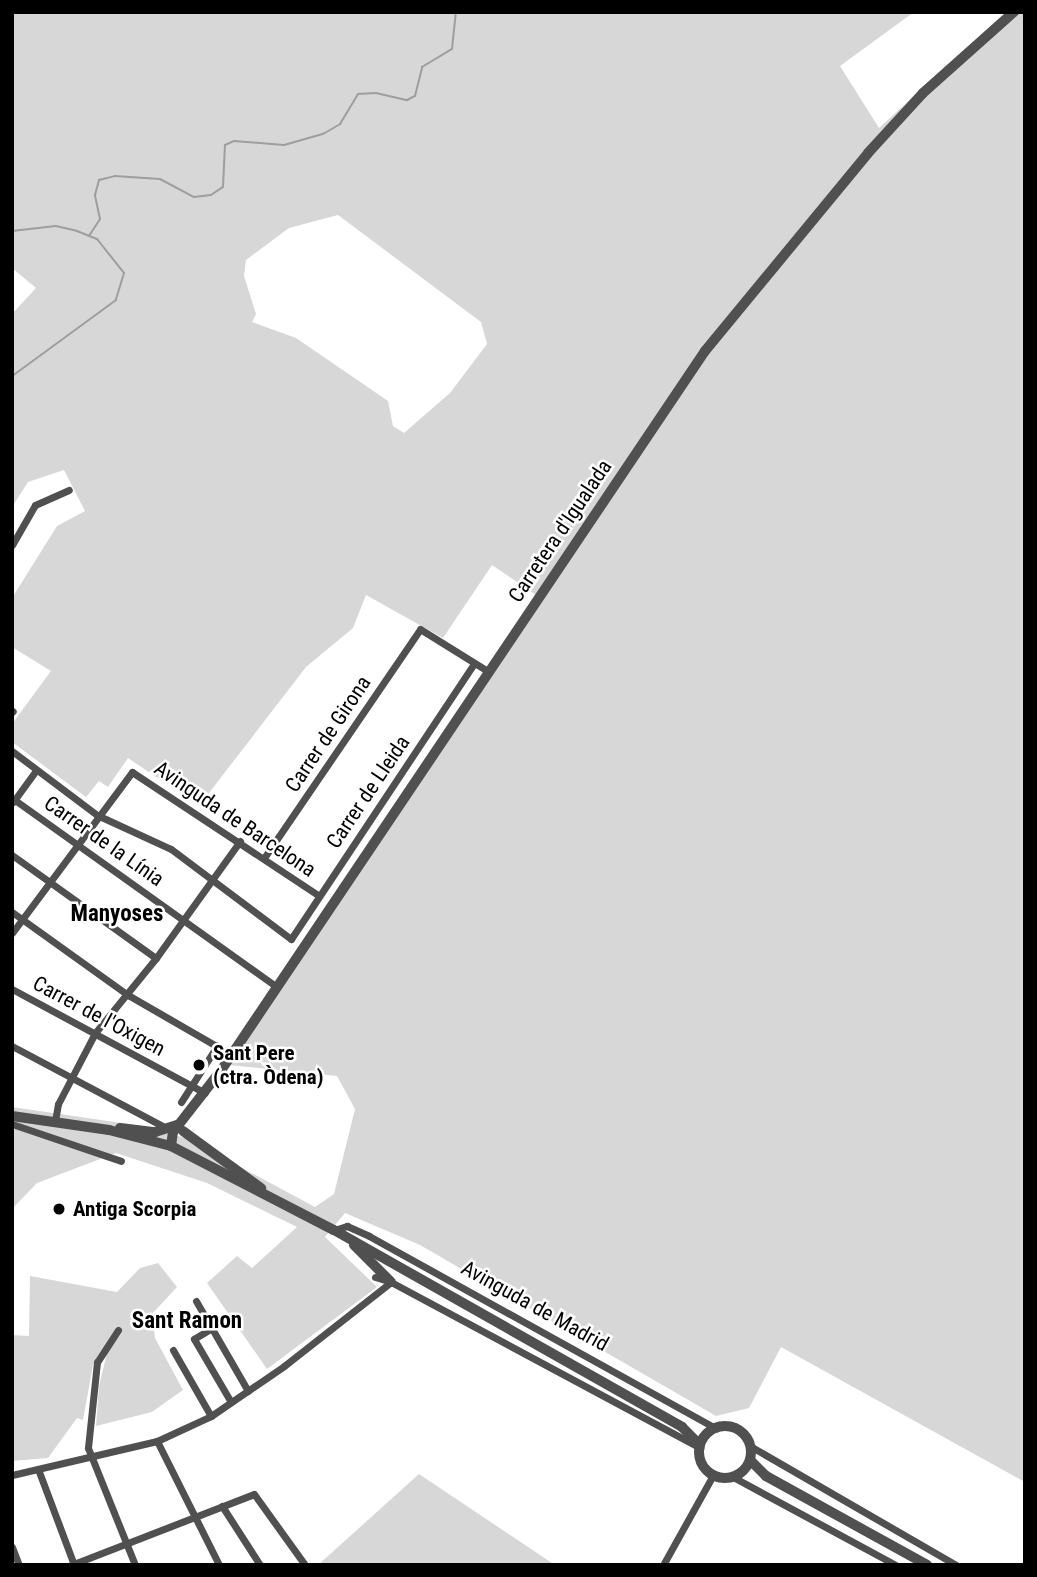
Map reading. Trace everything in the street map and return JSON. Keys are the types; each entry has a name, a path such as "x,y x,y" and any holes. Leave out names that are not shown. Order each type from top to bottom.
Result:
{"street":[{"name":"Carretera d'Igualada","path":"171,1146 175,1129 190,1113 232,1055 705,351 905,113 1014,12"},
{"path":"12,545 35,505 69,490"},
{"name":"Carrer de Girona","path":"264,858 420,629 474,664"},
{"path":"474,664 488,672"},
{"name":"Carrer de Lleida","path":"213,880 291,939 474,664"},
{"path":"12,751 97,815 171,849 213,880"},
{"path":"13,800 36,770"},
{"name":"Avinguda de Barcelona","path":"97,815 132,772 240,841 319,896"},
{"name":"Carrer de la Línia","path":"13,800 277,987"},
{"path":"12,933 97,815"},
{"path":"56,1116 71,1077 94,1033 128,995 240,841"},
{"path":"12,855 156,958"},
{"path":"12,912 128,995 232,1055"},
{"name":"Carrer de l'Oxigen","path":"12,989 205,1093"},
{"path":"12,1046 129,1111 175,1129 269,1195"},
{"path":"181,1102 217,1046"},
{"path":"12,1116 56,1116 109,1130 155,1132 175,1129"},
{"path":"12,1125 121,1161"},
{"name":"Avinguda de Madrid","path":"109,1130 171,1146 269,1195 682,1427 700,1447"},
{"name":"Avinguda de Madrid","path":"334,1230 347,1226 369,1236 712,1431"},
{"path":"347,1237 391,1282"},
{"path":"375,1277 391,1282 700,1447"},
{"path":"12,1475 157,1441 211,1416 284,1366 391,1282"},
{"path":"196,1301 248,1391"},
{"path":"212,1328 194,1339 231,1402"},
{"path":"118,1330 97,1362 91,1455 135,1565"},
{"path":"173,1350 211,1416"},
{"name":"Avinguda de Madrid","path":"682,1427 712,1431"},
{"path":"766,1476 713,1475 704,1466 700,1447 712,1431 737,1430 750,1446 956,1565"},
{"path":"157,1441 219,1565"},
{"path":"737,1475 750,1460 750,1446"},
{"path":"750,1460 766,1476 927,1565"},
{"path":"38,1469 73,1564 254,1494 304,1565"},
{"path":"663,1565 713,1475"},
{"path":"737,1475 896,1565"},
{"path":"222,1506 260,1565"},
{"path":"12,1547 19,1565"}],"shaded area":[{"path":"12,12 914,12 840,66 879,128 1006,12 1025,12 1025,1482 781,1347 749,1408 716,1416 420,1245 345,1213 325,1237 377,1287 267,1369 207,1283 237,1256 252,1268 297,1227 207,1183 116,1153 37,1183 12,1209 12,1107 149,1127 188,1139 315,1207 334,1194 355,1109 337,1076 229,1065 542,599 492,565 443,638 366,595 353,628 306,667 199,806 128,758 108,787 99,781 86,797 12,742 12,724 51,671 12,647 12,598 57,526 85,511 64,470 28,482 12,507 12,314 36,288 12,268","holes":["338,215 481,322 487,344 450,393 404,433 393,426 388,401 296,338 252,322 256,314 244,276 246,260 289,228"]},
{"path":"158,1263 177,1287 152,1314 155,1338 183,1390 152,1412 96,1426 99,1386 107,1353 121,1334 117,1326 93,1365 83,1420 77,1418 48,1458 12,1461 12,1335 29,1336 30,1276 117,1292 140,1268"},
{"path":"419,1474 555,1565 318,1565"}],"waterway":[{"path":"89,236 100,219 95,195 99,180 115,176 160,179 194,197 211,195 223,187 225,145 234,141 284,145 323,134 340,124 358,94 376,93 407,100 415,96 422,67 452,49 456,12"},
{"path":"12,231 56,226 77,231 97,239 124,273 116,300 12,376"}],"place":[{"name":"Sant Pere (ctra. Òdena)","path":"199,1065"},
{"name":"Antiga Scorpia","path":"59,1209"}],"district":[{"name":"Manyoses","path":"117,914"},
{"name":"Sant Ramon","path":"187,1321"}]}
